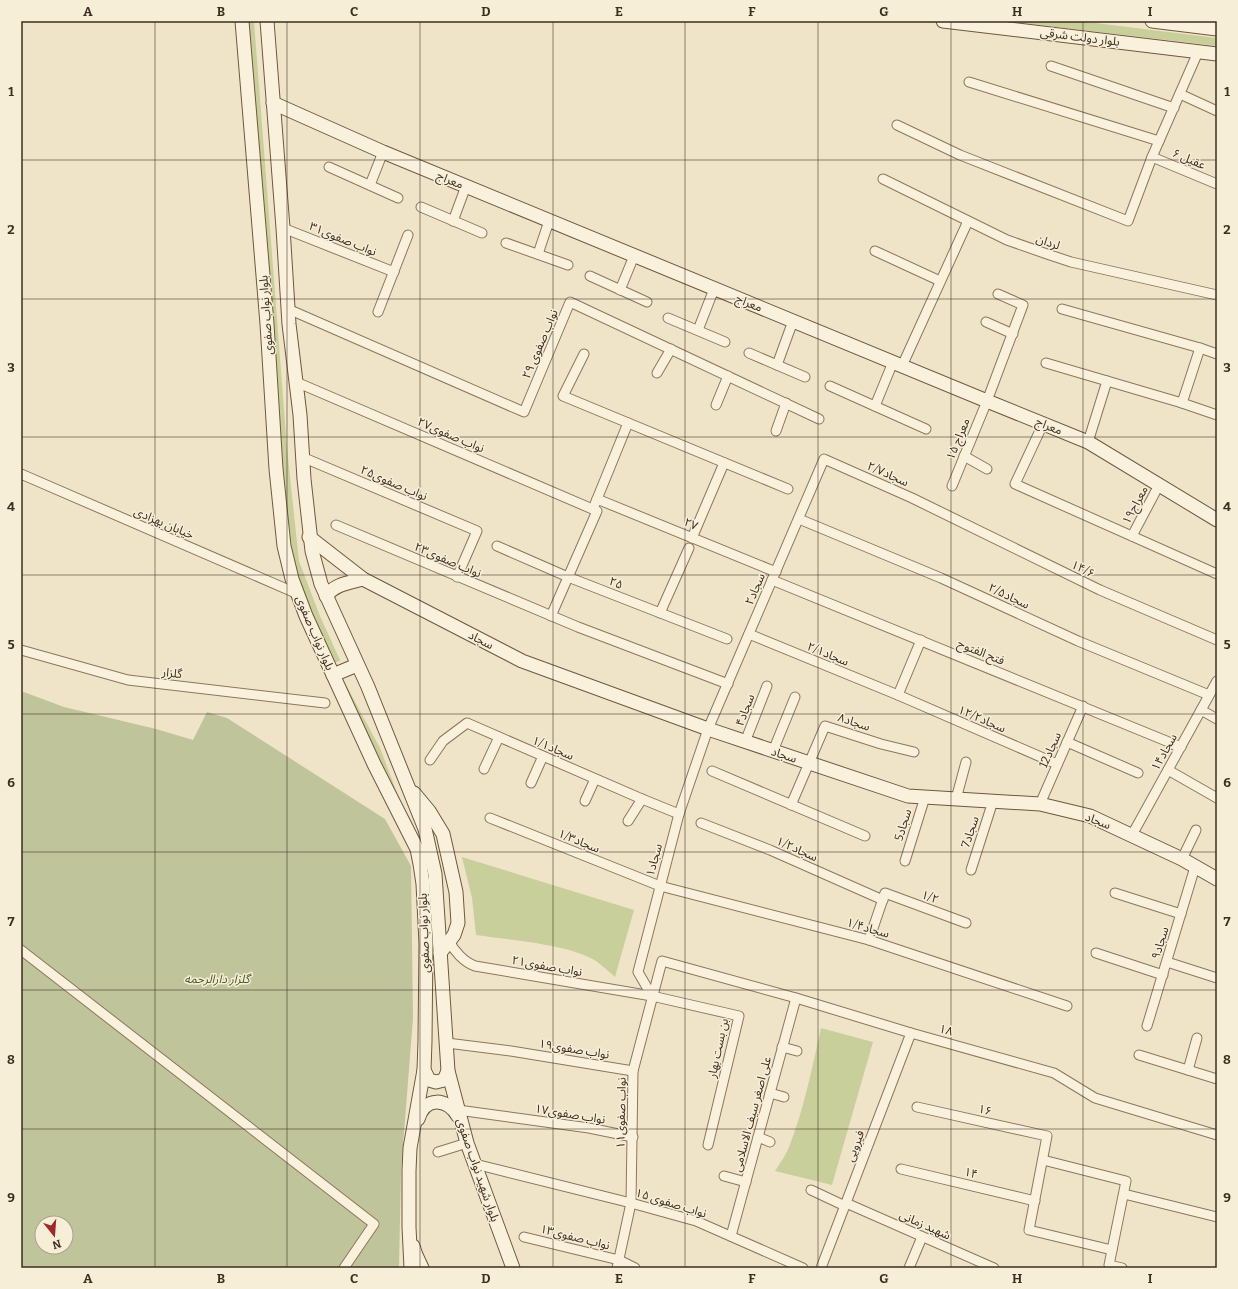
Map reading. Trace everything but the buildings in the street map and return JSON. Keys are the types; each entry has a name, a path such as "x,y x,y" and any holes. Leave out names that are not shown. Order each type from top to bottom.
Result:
{"main road":[{"name":"بلوار نواب صفوی","path":"242,21 284,546 292,578 298,594 333,676 374,764 417,849 423,884 426,944 424,1070 410,1148 408,1227"},
{"name":"بلوار نواب صفوی","path":"267,21 288,309 296,382 309,537 315,569 368,687 425,830 431,852 437,892 448,1071"},
{"name":"بلوار دولت شرقی","path":"943,21 1217,54"},
{"path":"1152,21 1217,29"},
{"name":"معراج","path":"273,103 383,152 1088,442 1217,520"},
{"name":"سجاد","path":"309,537 363,580 522,661 708,730 908,796 1040,804 1090,816 1182,859 1217,879"},
{"path":"326,596 330,590 339,585 363,580"},
{"path":"333,676 357,664"},
{"path":"407,786 429,811 443,834 456,892 458,922 454,936 440,953"},
{"path":"424,1070 429,1080 436,1082 444,1080 448,1071"},
{"name":"بلوار شهید نواب صفوی","path":"448,1071 467,1143 513,1268"},
{"path":"410,1148 419,1115 426,1106 437,1102 448,1104 459,1114"},
{"path":"408,1227 411,1268"},
{"path":"408,1227 416,1255 422,1268"}],"street":[{"path":"897,125 960,155 1128,220 1152,157 1198,52"},
{"path":"1051,66 1174,108"},
{"path":"969,82 1159,141"},
{"path":"1180,94 1217,111"},
{"path":"370,185 383,152"},
{"name":"عقیل ۶","path":"1152,157 1217,184"},
{"path":"329,167 398,198"},
{"name":"لردان","path":"882,179 1007,240 1071,262 1217,295"},
{"path":"453,221 466,186"},
{"path":"421,207 482,233"},
{"path":"538,254 549,221"},
{"path":"875,406 940,281 968,221"},
{"name":"۳۱نواب صفوی","path":"283,228 394,272"},
{"path":"378,312 408,235"},
{"path":"506,243 568,265"},
{"path":"875,250 940,281"},
{"path":"620,290 634,256"},
{"path":"590,276 647,302"},
{"path":"698,330 714,289"},
{"name":"معراج ۱۵","path":"952,486 1024,305 998,294"},
{"name":"نواب صفوی ۲۹","path":"288,309 524,412 570,302 819,419"},
{"path":"1062,309 1217,354"},
{"path":"668,318 725,342"},
{"path":"777,365 793,321"},
{"path":"986,322 1013,334"},
{"path":"1182,403 1200,348"},
{"path":"657,373 671,349"},
{"path":"750,353 805,376"},
{"path":"584,354 563,396 788,489"},
{"path":"1046,363 1182,403 1217,416"},
{"path":"716,405 728,376"},
{"path":"1088,442 1107,381"},
{"name":"۲۷نواب صفوی","path":"296,382 595,510"},
{"path":"830,386 926,429"},
{"path":"776,431 786,403"},
{"path":"551,616 595,510 597,499 628,423"},
{"path":"1042,424 1015,484 1217,574"},
{"path":"964,456 988,469"},
{"name":"۲۵نواب صفوی","path":"302,457 477,531 458,577"},
{"name":"سجاد۲/۷","path":"824,459 941,512"},
{"name":"۲سجاد","path":"708,730 824,459"},
{"path":"692,538 724,463"},
{"name":"خیابان بهزادی","path":"21,474 298,594"},
{"name":"معراج۱۹","path":"1132,536 1159,485"},
{"name":"۲۷","path":"597,499 692,538 774,576"},
{"name":"۱۴/۶","path":"941,512 1100,590 1217,640"},
{"name":"۲/۵سجاد","path":"798,519 942,578 1078,641 1209,694"},
{"name":"۲۳نواب صفوی","path":"336,525 551,616 728,684"},
{"name":"۲۵","path":"497,546 568,577 727,639"},
{"path":"660,613 689,548"},
{"name":"فتح الفتوح","path":"774,576 921,640 1181,747"},
{"name":"۲/۱سجاد","path":"749,634 898,695"},
{"path":"898,695 921,640"},
{"name":"گلزار","path":"21,650 128,680 324,703"},
{"name":"۱۴سجاد","path":"1132,835 1217,681"},
{"name":"۴سجاد","path":"745,742 767,686"},
{"name":"۱۲/۲سجاد","path":"898,695 1057,764"},
{"path":"773,751 795,698"},
{"name":"12سجاد","path":"1040,804 1083,706"},
{"path":"1201,710 1217,719"},
{"name":"۱/۱سجاد","path":"430,760 443,741 467,723 679,814"},
{"name":"۸سجاد","path":"809,763 825,726 882,744 914,752"},
{"name":"۱سجاد","path":"652,996 638,972 679,814 708,730"},
{"path":"484,769 499,737"},
{"path":"1067,742 1138,773"},
{"path":"531,783 543,756"},
{"path":"956,799 966,762"},
{"path":"791,805 809,763"},
{"path":"1168,770 1217,798"},
{"path":"712,771 865,836"},
{"path":"585,801 595,779"},
{"name":"5سجاد","path":"905,861 925,797"},
{"path":"628,821 642,799"},
{"name":"7سجاد","path":"971,870 993,801"},
{"name":"۱/۳سجاد","path":"490,818 660,886"},
{"name":"۱/۲سجاد","path":"701,823 884,897"},
{"path":"1182,859 1196,830"},
{"name":"۹سجاد","path":"1148,1026 1195,867"},
{"name":"۱/۴سجاد","path":"660,886 869,940 1067,1006"},
{"path":"1115,893 1181,914"},
{"path":"869,940 884,897"},
{"name":"۱/۲","path":"884,897 966,923"},
{"name":"۲۱نواب صفوی","path":"449,941 460,955 475,966 652,996"},
{"path":"21,950 374,1224 344,1268"},
{"path":"1096,952 1163,975"},
{"name":"۱۱نواب صفوی","path":"618,1264 631,1203 633,1071 662,961"},
{"name":"۱۸","path":"662,961 796,998 911,1033 1054,1073 1095,1098 1217,1135"},
{"path":"1167,962 1217,978"},
{"name":"بن بست بهار","path":"652,996 739,1016 708,1146"},
{"name":"علی اصغر سیف الاسلامی","path":"731,1236 796,998"},
{"name":"فیرویی","path":"821,1268 911,1033"},
{"path":"1188,1070 1197,1038"},
{"name":"۱۹نواب صفوی","path":"447,1043 511,1051 633,1071"},
{"path":"782,1047 797,1051"},
{"path":"1139,1055 1217,1079"},
{"path":"770,1093 784,1097"},
{"name":"۱۶","path":"918,1107 1048,1136 1043,1160"},
{"name":"۱۷نواب صفوی","path":"459,1114 526,1119 589,1128 633,1137"},
{"path":"758,1137 770,1142"},
{"path":"438,1152 467,1143"},
{"path":"1112,1250 1030,1230 1043,1160 1126,1181 1109,1265 1122,1268"},
{"name":"نواب صفوی ۱۵","path":"475,1164 696,1221 803,1268"},
{"name":"۱۴","path":"901,1169 1035,1201"},
{"path":"724,1176 746,1182"},
{"name":"شهید زمانی","path":"811,1190 922,1236 994,1268"},
{"path":"1124,1194 1217,1217"},
{"path":"909,1268 922,1236"},
{"name":"۱۳نواب صفوی","path":"524,1237 635,1268"}],"green space":[{"path":"246,21 254,21 287,448 299,561 320,616 340,660 338,662 335,662 305,601 288,548"},
{"path":"1005,21 1079,21 1217,38 1217,46"},
{"path":"346,685 380,748 407,819 344,687"},
{"name":"گلزار دارالرحمه","path":"21,691 64,707 156,729 193,740 207,712 227,718 385,819 411,866 413,1018 401,1171 399,1268 21,1268"},
{"path":"462,857 634,910 615,977 596,961 570,950 476,935 472,898"},
{"path":"821,1028 873,1042 832,1185 775,1171 788,1150 799,1118"}]}
